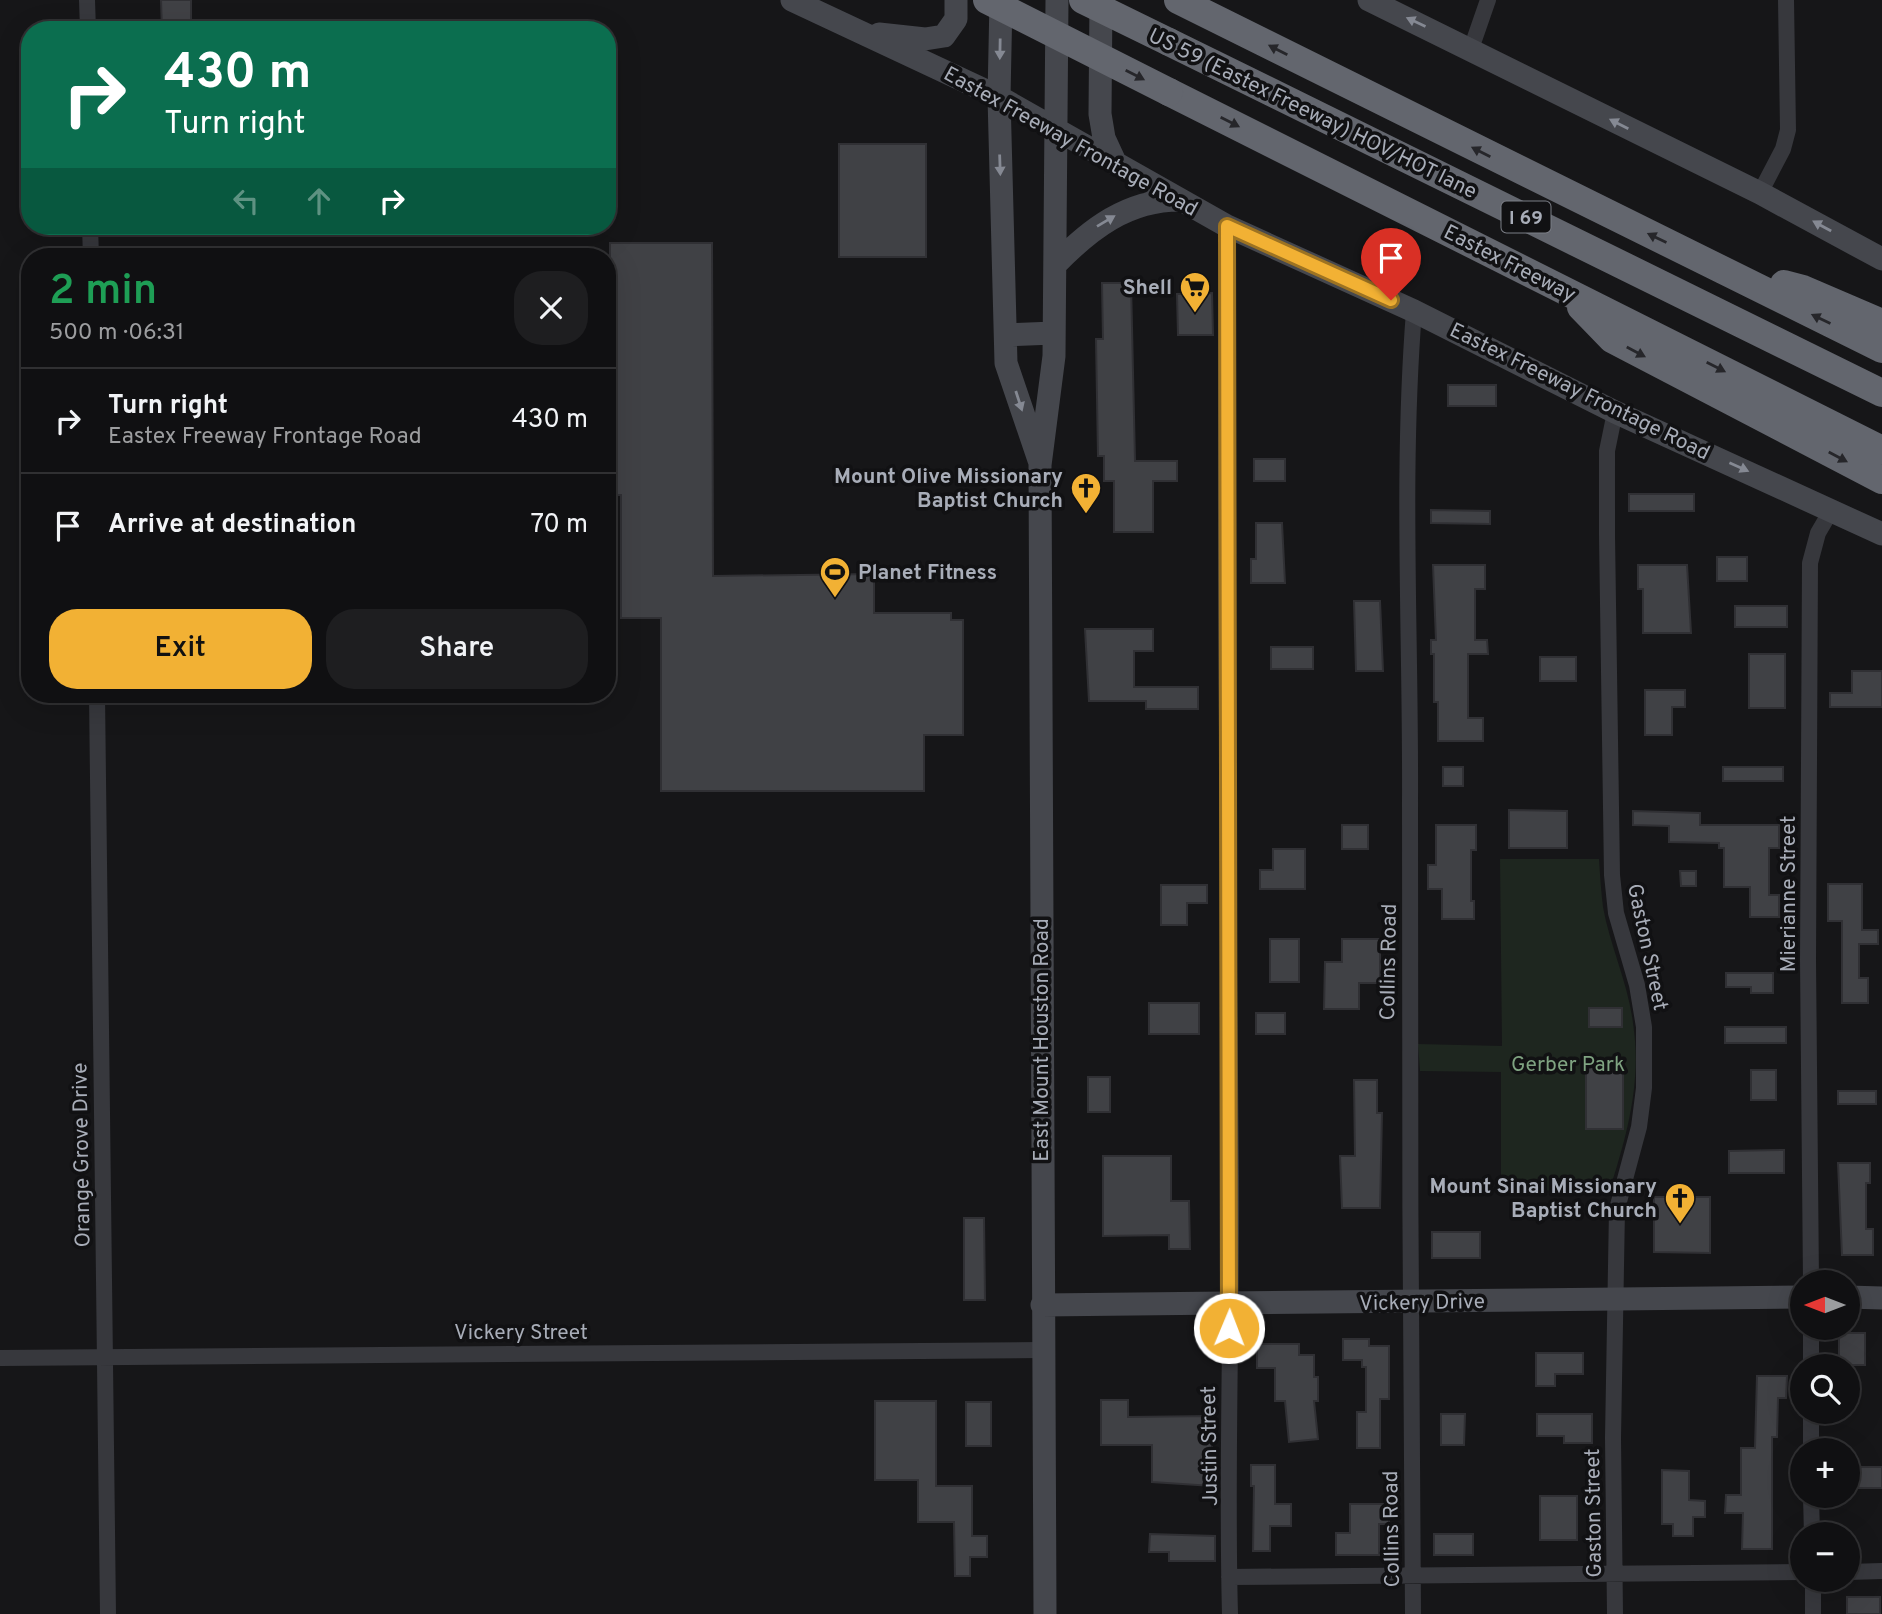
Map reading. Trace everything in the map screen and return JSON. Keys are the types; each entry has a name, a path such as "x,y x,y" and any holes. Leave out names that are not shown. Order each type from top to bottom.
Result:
{"highway":[{"name":"Eastex Freeway","path":"987,0 1882,450"},
{"name":"US 59 (Eastex Freeway) HOV/HOT lane","path":"1083,0 1882,393"},
{"name":"I 69","path":"1178,0 1882,349"},
{"path":"1718,268 1803,289 1882,323"},
{"path":"1567,292 1612,339 1882,480"}],"street":[{"path":"87,0 88,21"},
{"name":"Eastex Freeway Frontage Road","path":"792,0 999,97 1227,226 1414,311 1615,412 1882,534"},
{"path":"855,30 897,37 944,36 956,19 957,0"},
{"name":"East Mount Houston Road","path":"1001,0 999,97 1006,363 1040,465"},
{"name":"East Mount Houston Road","path":"1045,1614 1040,465 1054,333 1057,0"},
{"path":"1101,0 1100,114 1104,138 1116,164"},
{"path":"1369,0 1471,48 1760,193 1882,259"},
{"path":"1471,48 1489,0"},
{"path":"1760,193 1783,149 1788,130 1786,0"},
{"path":"1055,265 1085,234 1118,214 1161,200 1180,200"},
{"name":"Justin Street","path":"1227,226 1230,1614"},
{"name":"Collins Road","path":"1413,1614 1410,798 1406,537 1407,400 1414,311"},
{"path":"1006,335 1054,333"},
{"name":"Gaston Street","path":"1615,412 1608,451 1607,523 1612,876 1616,913 1637,985 1644,1027 1644,1088 1639,1127 1617,1209 1615,1614"},
{"name":"Mierianne Street","path":"1811,1270 1808,960 1810,563 1818,533 1832,509"},
{"name":"Orange Grove Drive","path":"97,703 108,1614"},
{"name":"Vickery Drive","path":"1042,1305 1790,1297"},
{"path":"1860,1297 1882,1297"},
{"name":"Vickery Street","path":"0,1358 1042,1350"},
{"path":"1860,1572 1882,1571"},
{"path":"1229,1577 1790,1572"},
{"path":"1813,1592 1813,1614"}],"green space":[{"name":"Gerber Park","path":"1500,859 1599,859 1603,907 1633,1023 1636,1067 1631,1109 1609,1192 1501,1189 1501,1072 1420,1071 1418,1044 1502,1046"}],"building":[{"path":"161,0 191,0 191,21 162,21"},
{"path":"839,144 926,144 926,257 839,257"},
{"path":"610,243 712,243 713,576 874,574 874,613 951,613 951,620 963,620 963,735 924,735 924,791 661,791 661,618 621,618 621,495 616,495 616,248 610,248"},
{"path":"1102,283 1131,283 1135,461 1177,461 1177,481 1153,481 1153,532 1114,532 1114,481 1104,481 1104,456 1098,456 1096,339 1103,339"},
{"name":"Shell","path":"1212,293 1213,335 1178,335 1177,294"},
{"path":"1448,385 1496,385 1496,406 1448,406"},
{"path":"1254,459 1285,459 1285,481 1254,481"},
{"path":"1629,494 1694,494 1694,511 1629,511"},
{"path":"1431,510 1490,511 1490,524 1431,523"},
{"path":"1256,523 1282,523 1285,583 1251,583 1251,559 1256,559"},
{"path":"1717,557 1747,557 1747,581 1717,581"},
{"path":"1433,565 1485,565 1485,589 1475,589 1475,640 1487,640 1488,654 1468,654 1468,718 1483,718 1483,741 1438,741 1438,702 1434,702 1434,654 1431,654 1431,640 1436,640"},
{"path":"1638,565 1687,565 1691,633 1643,633 1643,589 1638,589"},
{"path":"1354,601 1380,601 1383,671 1356,671"},
{"path":"1735,606 1787,606 1787,627 1735,627"},
{"path":"1085,629 1153,629 1153,651 1134,651 1134,687 1198,687 1198,709 1146,709 1146,701 1089,701"},
{"path":"1271,647 1313,647 1313,669 1271,669"},
{"path":"1749,654 1785,654 1785,708 1749,708"},
{"path":"1540,657 1576,657 1576,681 1540,681"},
{"path":"1852,671 1882,671 1882,707 1830,707 1830,693 1852,693"},
{"path":"1645,690 1685,690 1685,707 1672,707 1672,735 1645,735"},
{"path":"1443,767 1463,767 1463,786 1443,786"},
{"path":"1723,767 1783,767 1783,781 1723,781"},
{"path":"1509,810 1567,811 1567,848 1509,848"},
{"path":"1633,811 1700,813 1700,825 1779,825 1779,848 1769,848 1769,895 1779,895 1779,917 1750,917 1750,887 1724,887 1724,848 1719,848 1719,843 1669,842 1669,826 1633,825"},
{"path":"1342,825 1368,825 1368,849 1342,849"},
{"path":"1436,825 1476,825 1476,850 1471,850 1471,901 1474,901 1474,919 1442,919 1442,889 1428,889 1428,865 1436,865"},
{"path":"1273,849 1305,849 1305,889 1260,889 1260,870 1273,870"},
{"path":"1680,871 1696,871 1696,886 1681,886"},
{"path":"1828,884 1862,884 1862,930 1878,930 1878,944 1859,944 1859,978 1868,978 1868,1003 1842,1003 1842,921 1828,921"},
{"path":"1161,885 1207,885 1207,903 1187,903 1187,925 1161,925"},
{"path":"1270,939 1299,939 1299,982 1270,982"},
{"path":"1342,939 1380,939 1380,983 1359,983 1359,1009 1324,1009 1325,962 1342,962"},
{"path":"1726,973 1773,973 1773,993 1751,993 1751,987 1726,987"},
{"path":"1149,1003 1199,1003 1199,1034 1149,1034"},
{"path":"1589,1008 1622,1008 1622,1027 1589,1027"},
{"path":"1256,1013 1285,1013 1285,1034 1256,1034"},
{"path":"1725,1027 1786,1027 1786,1043 1725,1043"},
{"path":"1586,1060 1623,1060 1623,1129 1586,1129"},
{"path":"1751,1070 1776,1070 1776,1100 1751,1100"},
{"path":"1088,1077 1110,1077 1110,1112 1088,1112"},
{"path":"1354,1080 1377,1080 1377,1113 1382,1113 1380,1208 1342,1208 1340,1156 1355,1156"},
{"path":"1838,1091 1876,1091 1876,1104 1838,1104"},
{"path":"1784,1150 1784,1173 1729,1173 1729,1151"},
{"path":"1103,1156 1171,1156 1171,1201 1189,1201 1190,1249 1169,1249 1169,1235 1103,1236"},
{"path":"1838,1163 1870,1163 1870,1183 1866,1183 1866,1229 1873,1229 1873,1255 1842,1255"},
{"path":"1654,1197 1710,1197 1710,1253 1654,1252"},
{"path":"964,1218 984,1218 985,1300 964,1300"},
{"path":"1432,1232 1480,1232 1480,1258 1432,1258"},
{"path":"1860,1333 1865,1333 1865,1365 1860,1365 1860,1354 1839,1354 1839,1340 1860,1340"},
{"path":"1343,1339 1369,1339 1369,1346 1389,1346 1389,1399 1380,1399 1380,1448 1357,1448 1357,1412 1366,1412 1366,1367 1362,1367 1362,1360 1343,1360"},
{"path":"1257,1344 1299,1344 1299,1355 1314,1355 1314,1377 1318,1377 1318,1401 1314,1401 1318,1439 1289,1442 1285,1401 1275,1401 1275,1368 1257,1368"},
{"path":"1536,1353 1583,1353 1583,1374 1555,1374 1555,1386 1536,1386"},
{"path":"1757,1376 1787,1376 1786,1398 1778,1398 1777,1437 1772,1437 1772,1549 1742,1549 1743,1513 1725,1513 1726,1495 1741,1495 1741,1448 1755,1448"},
{"path":"1101,1400 1128,1400 1128,1417 1212,1416 1212,1486 1152,1482 1152,1445 1101,1445"},
{"path":"875,1401 936,1401 936,1486 972,1486 972,1536 987,1536 987,1557 970,1557 970,1576 955,1576 954,1522 918,1522 918,1480 875,1480"},
{"path":"966,1402 991,1402 991,1446 966,1446"},
{"path":"1441,1414 1465,1414 1464,1445 1441,1445"},
{"path":"1537,1414 1592,1414 1592,1443 1564,1443 1564,1436 1537,1436"},
{"path":"1251,1465 1275,1465 1275,1504 1291,1504 1291,1526 1270,1526 1270,1551 1253,1551 1254,1486 1251,1486"},
{"path":"1860,1467 1882,1467 1882,1488 1860,1488"},
{"path":"1662,1470 1689,1471 1689,1500 1705,1501 1705,1517 1693,1517 1693,1536 1673,1536 1673,1524 1662,1524"},
{"path":"1540,1496 1577,1496 1577,1540 1540,1540"},
{"path":"1350,1504 1389,1504 1389,1524 1379,1524 1379,1555 1336,1555 1336,1533 1350,1533"},
{"path":"1150,1534 1215,1536 1215,1561 1169,1561 1169,1552 1149,1552"},
{"path":"1434,1534 1473,1534 1473,1555 1434,1555"},
{"path":"1847,1597 1880,1597 1880,1614 1847,1614"}],"place":[{"name":"Shell","path":"1195,314"},
{"name":"Mount Olive Missionary Baptist Church","path":"1086,515"},
{"name":"Planet Fitness","path":"835,599"},
{"name":"Mount Sinai Missionary Baptist Church","path":"1680,1225"}],"route":[{"path":"1229,1328 1231,1176 1228,1064 1228,633 1225,543 1227,226 1391,300"}]}
